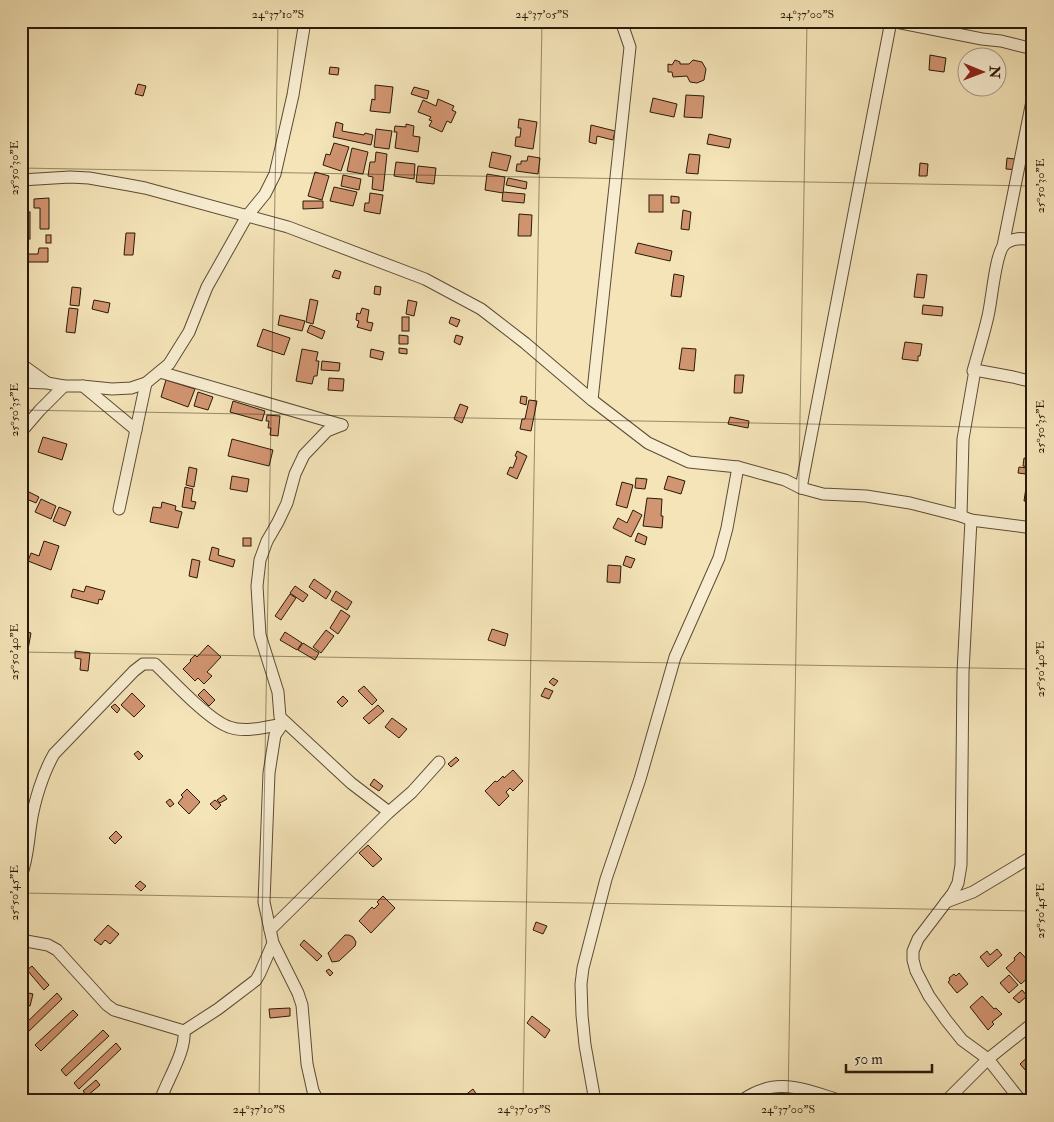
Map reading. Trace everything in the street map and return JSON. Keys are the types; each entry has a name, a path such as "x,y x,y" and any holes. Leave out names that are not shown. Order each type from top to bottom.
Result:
{"street":[{"path":"21,382 112,389 131,388 146,383 169,364 189,332 207,287 247,216 265,194 275,174 291,104 305,21"},
{"path":"592,400 630,47 621,21"},
{"path":"801,488 891,21 982,39 1002,40 1033,50"},
{"path":"1022,1101 988,1059 962,1040 946,1020 929,996 916,971 913,952 918,939 954,893 961,865 966,518 963,439 975,370 973,371 988,315 1033,96"},
{"path":"21,180 70,177 89,178 145,188 288,227 425,279 481,309 525,343 592,400 648,443 690,462 738,467 785,480 801,488 823,494 866,496 910,503 966,518 1033,528"},
{"path":"1003,246 1012,240 1022,238 1033,240"},
{"path":"21,364 47,383"},
{"path":"975,370 1033,382"},
{"path":"160,372 342,425 327,431 304,455 295,474 287,503 267,541 260,560 257,586 260,635 278,692 280,717 283,723 351,784 389,812"},
{"path":"120,509 146,383"},
{"path":"21,432 64,386"},
{"path":"82,386 136,430"},
{"path":"594,1101 584,1046 581,984 583,968 606,879 640,779 675,657 719,558 727,528 738,467"},
{"path":"21,876 28,854 31,820 50,760 59,747 143,664 155,664 210,717 229,727 255,729 283,723"},
{"path":"283,723 275,735 269,773 264,902 272,942 298,993 302,1005 307,1064 313,1091 318,1101"},
{"path":"270,930 389,812 412,792 439,762"},
{"path":"946,902 974,892 1033,856"},
{"path":"21,940 48,945 58,950 107,1005 114,1010 184,1031 218,1009 256,980 272,942"},
{"path":"946,1101 988,1059 1033,1023"},
{"path":"160,1101 181,1051 184,1031"},
{"path":"741,1101 762,1089 776,1087 792,1087 842,1101"}],"building":[{"path":"930,55 946,58 944,72 929,70"},
{"path":"675,60 680,62 680,64 689,64 693,60 702,62 706,69 704,80 697,83 690,82 687,76 673,77 672,72 668,72 668,64 672,65"},
{"path":"330,67 339,68 338,75 329,74"},
{"path":"138,84 146,86 143,96 135,94"},
{"path":"375,85 393,87 390,113 370,111 372,99 375,100"},
{"path":"414,87 429,91 427,99 411,94"},
{"path":"686,95 704,96 702,118 684,117"},
{"path":"653,98 677,104 674,117 650,112"},
{"path":"438,99 454,106 452,110 456,112 451,123 447,121 442,132 429,126 432,121 429,120 431,117 418,112 423,100 436,106"},
{"path":"519,119 537,122 533,149 515,146 516,137 520,137"},
{"path":"336,122 343,124 342,131 373,135 371,145 333,137"},
{"path":"406,124 414,126 413,136 420,137 418,152 395,148 397,132 394,132 395,126 406,127"},
{"path":"591,125 615,131 613,140 597,136 596,144 589,142"},
{"path":"376,129 392,131 389,149 374,147"},
{"path":"709,134 731,139 729,148 707,144"},
{"path":"334,143 349,147 341,171 323,165 326,154 330,155"},
{"path":"352,148 368,152 363,174 347,171"},
{"path":"376,152 387,154 383,191 372,189 373,177 368,176 370,162 375,162"},
{"path":"492,152 511,156 507,171 489,167"},
{"path":"689,154 700,155 698,174 686,173"},
{"path":"528,156 540,158 538,174 516,171 517,164 521,164 521,161 527,161"},
{"path":"1007,158 1021,160 1020,170 1006,169"},
{"path":"396,162 415,164 414,179 394,176"},
{"path":"920,163 928,164 927,176 919,176"},
{"path":"418,166 436,168 434,184 416,182"},
{"path":"315,172 329,176 322,200 308,196"},
{"path":"487,174 505,177 503,193 485,190"},
{"path":"343,175 361,179 359,190 341,186"},
{"path":"508,178 527,182 526,189 506,185"},
{"path":"334,187 357,192 353,206 330,201"},
{"path":"503,192 525,194 524,203 502,201"},
{"path":"370,193 383,195 380,214 364,211 365,203 369,203"},
{"path":"649,195 663,195 663,212 649,212"},
{"path":"671,196 679,197 679,203 671,203"},
{"path":"49,198 49,229 40,229 40,208 34,208 34,199"},
{"path":"303,201 323,201 323,208 303,209"},
{"path":"683,210 691,212 689,230 681,229"},
{"path":"21,212 30,212 30,239 21,239"},
{"path":"519,214 532,215 531,236 518,236"},
{"path":"126,233 135,233 133,255 124,255"},
{"path":"46,235 51,235 51,243 46,243"},
{"path":"638,243 672,251 670,261 635,253"},
{"path":"39,248 48,248 48,262 26,262 26,254 38,254"},
{"path":"335,270 341,272 339,279 332,277"},
{"path":"674,274 684,276 681,297 671,296"},
{"path":"917,274 927,275 924,298 914,297"},
{"path":"375,286 381,287 380,295 374,294"},
{"path":"72,287 81,288 79,306 70,305"},
{"path":"310,299 318,301 313,324 306,322"},
{"path":"94,300 110,303 108,313 92,309"},
{"path":"408,300 417,302 414,316 406,314"},
{"path":"923,305 943,307 942,316 922,314"},
{"path":"69,308 78,309 75,333 66,332"},
{"path":"362,308 369,310 367,322 373,323 371,331 357,327 359,321 356,320 357,313 360,314"},
{"path":"280,315 305,321 302,331 278,325"},
{"path":"402,317 409,317 409,331 402,331"},
{"path":"451,317 460,320 457,327 449,323"},
{"path":"310,325 325,331 322,339 307,332"},
{"path":"263,329 290,338 284,355 257,346"},
{"path":"399,335 408,336 408,344 399,344"},
{"path":"456,335 463,337 460,345 454,342"},
{"path":"905,342 922,344 918,361 902,359"},
{"path":"399,348 407,349 407,354 399,353"},
{"path":"682,348 696,349 694,371 679,369"},
{"path":"302,349 318,352 316,361 319,361 317,376 314,376 312,384 296,381"},
{"path":"371,349 384,352 382,360 370,357"},
{"path":"322,361 340,363 339,371 321,370"},
{"path":"735,375 744,375 742,393 734,393"},
{"path":"329,378 344,379 343,391 328,390"},
{"path":"166,380 195,389 188,407 161,397"},
{"path":"198,392 213,397 208,410 194,406"},
{"path":"521,396 527,397 526,405 520,403"},
{"path":"529,400 537,401 531,431 520,429 522,419 525,419"},
{"path":"233,401 265,411 262,421 230,412"},
{"path":"460,404 468,407 462,423 454,419"},
{"path":"267,415 280,416 278,436 270,435 271,428 268,428 269,421 266,421"},
{"path":"1031,415 1033,415 1033,433 1027,432"},
{"path":"730,417 749,421 748,428 728,424"},
{"path":"43,437 67,444 62,460 38,452"},
{"path":"232,439 273,450 269,466 228,456"},
{"path":"517,451 527,456 517,479 507,474 510,467 513,468"},
{"path":"1031,454 1033,455 1033,474 1028,473 1029,467 1023,466 1024,458 1030,459"},
{"path":"189,467 197,469 194,487 186,485"},
{"path":"1019,467 1027,468 1026,474 1018,473"},
{"path":"232,476 249,479 247,492 230,489"},
{"path":"668,476 685,481 681,494 664,489"},
{"path":"636,478 647,479 645,489 635,488"},
{"path":"1027,481 1033,482 1031,502 1024,501"},
{"path":"622,482 633,485 627,508 616,505"},
{"path":"185,487 193,489 191,501 196,502 194,509 182,507"},
{"path":"27,491 39,497 36,503 24,498"},
{"path":"647,498 662,499 662,528 643,526"},
{"path":"21,499 26,501 22,514 21,514"},
{"path":"41,499 56,506 51,519 35,512"},
{"path":"162,502 176,506 175,510 182,512 178,528 150,522 153,507 161,508"},
{"path":"59,507 71,512 65,526 53,521"},
{"path":"633,510 642,515 631,537 613,528 618,518 627,523"},
{"path":"638,533 647,537 645,545 635,541"},
{"path":"243,538 251,538 251,546 243,546"},
{"path":"44,541 59,546 51,570 28,561 31,553 39,556"},
{"path":"212,547 219,549 218,555 235,560 233,567 209,560"},
{"path":"626,556 635,559 631,568 623,565"},
{"path":"192,559 200,561 197,578 189,576"},
{"path":"608,565 621,566 620,583 607,582"},
{"path":"314,579 331,591 326,599 309,587"},
{"path":"86,586 105,591 102,600 99,599 98,604 71,597 73,589 84,592"},
{"path":"295,586 308,595 303,602 290,593"},
{"path":"336,591 352,602 347,610 331,600"},
{"path":"290,594 296,598 281,620 275,616"},
{"path":"341,610 350,616 338,634 330,628"},
{"path":"492,629 508,634 505,646 488,640"},
{"path":"326,630 334,636 321,653 313,647"},
{"path":"23,631 31,633 27,655 21,654"},
{"path":"285,632 302,643 297,650 280,640"},
{"path":"303,643 319,653 315,660 298,650"},
{"path":"208,645 221,657 207,672 212,676 204,684 198,678 195,681 183,669 195,655 197,657"},
{"path":"75,651 90,653 88,671 80,670 81,659 75,658"},
{"path":"553,678 558,681 554,686 549,682"},
{"path":"364,686 377,700 372,705 358,691"},
{"path":"545,688 553,691 549,699 541,696"},
{"path":"204,689 215,700 209,706 198,695"},
{"path":"132,693 145,706 134,717 121,705"},
{"path":"343,696 348,701 342,707 337,702"},
{"path":"115,704 120,709 117,713 111,707"},
{"path":"378,705 384,711 369,724 363,718"},
{"path":"392,718 407,729 399,738 385,727"},
{"path":"138,751 143,756 139,760 134,754"},
{"path":"456,757 459,760 451,767 448,764"},
{"path":"513,770 523,781 513,791 510,788 506,792 509,796 499,806 485,791 495,781 497,782 503,776 504,778"},
{"path":"374,779 383,786 379,791 370,785"},
{"path":"187,789 200,802 189,814 178,803 183,797 181,795"},
{"path":"224,795 227,799 220,803 217,800"},
{"path":"170,799 174,804 170,807 166,802"},
{"path":"215,800 221,805 216,810 210,804"},
{"path":"116,831 122,837 115,844 109,838"},
{"path":"368,845 382,859 373,867 359,853"},
{"path":"140,881 146,886 141,891 135,886"},
{"path":"383,896 395,908 371,933 359,921 372,907 374,909 379,904 377,902"},
{"path":"536,922 547,926 543,934 533,930"},
{"path":"108,925 119,934 110,944 105,940 101,945 94,940"},
{"path":"345,935 353,937 356,942 355,946 339,961 332,962 328,953"},
{"path":"304,940 322,956 317,961 300,945"},
{"path":"997,949 1002,955 988,967 980,957 987,951 990,955"},
{"path":"1020,952 1033,966 1033,973 1021,984 1006,968 1015,960 1014,958"},
{"path":"32,966 49,985 44,990 27,970"},
{"path":"329,969 333,973 330,976 326,971"},
{"path":"959,973 968,984 957,993 948,982 949,978"},
{"path":"1009,975 1018,985 1009,993 1000,983"},
{"path":"1022,990 1027,996 1019,1003 1013,998"},
{"path":"24,992 33,994 30,1006 21,1004"},
{"path":"57,993 62,999 25,1035 21,1028"},
{"path":"982,996 994,1009 996,1008 1002,1014 992,1022 994,1024 988,1030 970,1007"},
{"path":"290,1008 290,1016 270,1018 269,1009"},
{"path":"73,1010 78,1015 41,1051 35,1045"},
{"path":"532,1016 550,1030 545,1038 527,1023"},
{"path":"103,1030 109,1036 66,1076 61,1070"},
{"path":"116,1043 121,1049 79,1089 74,1083"},
{"path":"1033,1052 1033,1079 1020,1064"},
{"path":"96,1080 100,1085 87,1096 83,1091"},
{"path":"473,1089 479,1098 475,1101 468,1101 464,1096"}]}
